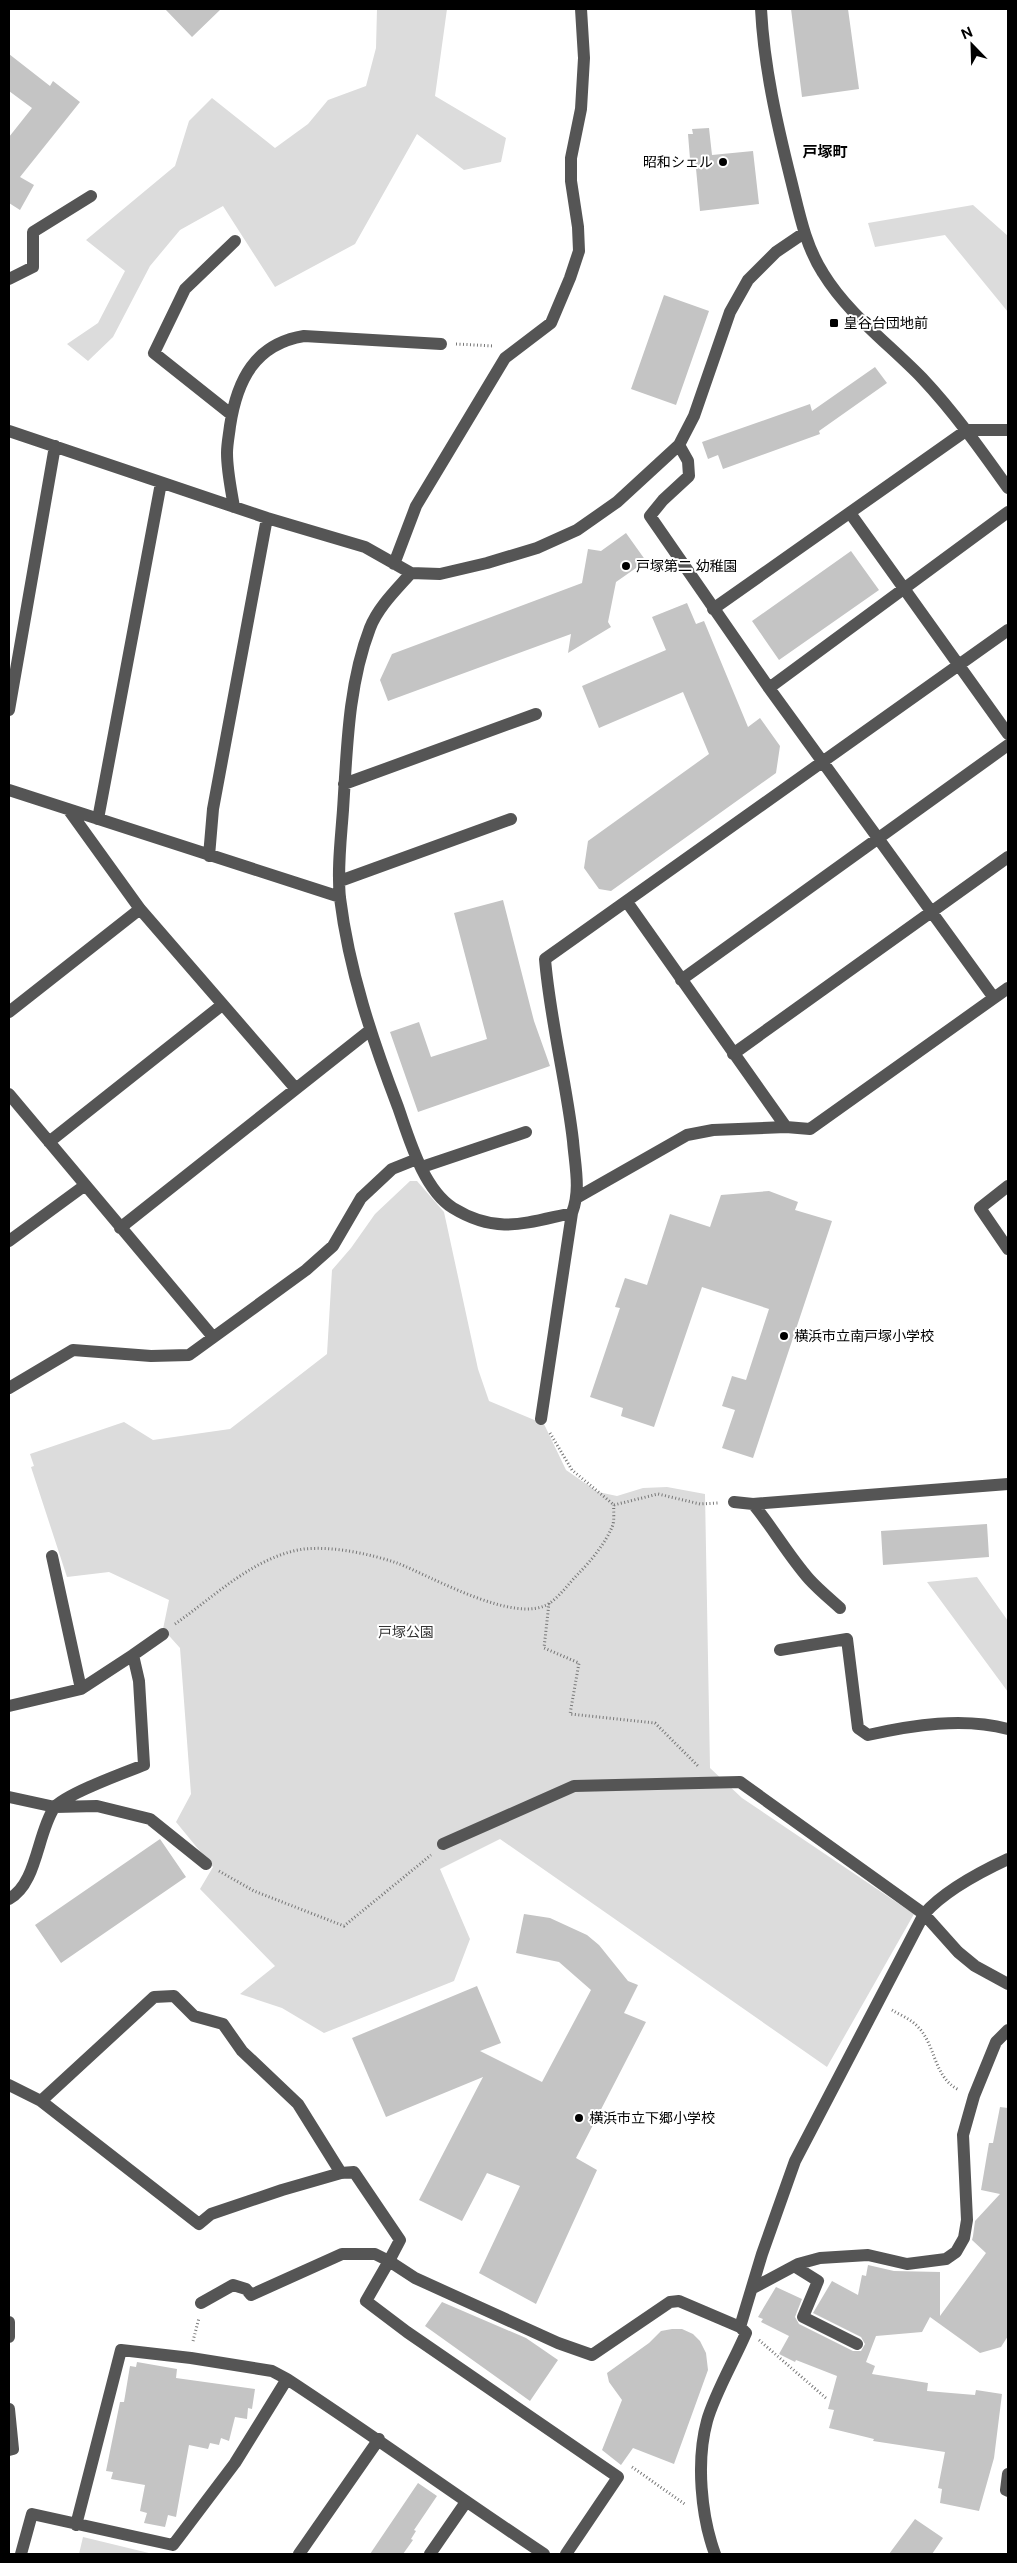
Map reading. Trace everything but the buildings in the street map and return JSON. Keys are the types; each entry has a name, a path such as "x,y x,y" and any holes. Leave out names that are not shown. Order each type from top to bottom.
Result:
{"street":[{"path":"394,564 416,506 505,358 551,323 570,278 578,251 578,227 571,181 571,158 581,109 584,58 581,9"},
{"path":"761,9 762,44 776,123 804,233 822,272 838,294 922,378 967,430 1008,488"},
{"path":"9,280 33,267 33,232 91,196"},
{"path":"9,431 267,518 365,547 411,573 440,574 486,564 537,548 577,530 617,502 680,445 694,416 730,312 748,280 776,252 804,233"},
{"path":"232,415 154,353 185,289 235,241"},
{"path":"234,507 227,452 234,400 249,367 267,350 288,338 304,336 441,344"},
{"path":"713,609 967,430 1008,430"},
{"path":"680,445 688,461 689,476 663,500 650,516 822,763 994,998"},
{"path":"9,710 55,446"},
{"path":"98,819 161,483"},
{"path":"769,688 1008,512"},
{"path":"850,513 1008,734"},
{"path":"208,856 213,809 267,518"},
{"path":"411,573 391,596 371,625 359,663 347,743 340,897 352,961 369,1032 419,1163 433,1187 450,1206 471,1218 506,1226 572,1213"},
{"path":"541,1420 572,1213 578,1197 568,1100 548,987 546,958 1008,630"},
{"path":"344,784 536,714"},
{"path":"681,980 1008,746"},
{"path":"9,790 208,856 340,897"},
{"path":"68,809 140,908 222,1006 296,1089"},
{"path":"340,881 511,819"},
{"path":"733,1054 1008,856"},
{"path":"627,902 786,1127"},
{"path":"9,1012 140,908"},
{"path":"578,1197 687,1135 713,1130 786,1127 810,1130 1008,988"},
{"path":"48,1142 222,1006"},
{"path":"120,1228 369,1032"},
{"path":"9,1094 84,1186 213,1337"},
{"path":"9,1388 73,1350 151,1356 189,1355 306,1270 333,1246 361,1198 392,1170 526,1132"},
{"path":"9,1241 84,1186"},
{"path":"1008,1186 980,1208 1008,1249"},
{"path":"734,1502 753,1504 1008,1484"},
{"path":"753,1504 771,1525 788,1552 810,1580 840,1608"},
{"path":"52,1556 81,1689"},
{"path":"780,1650 846,1633 858,1728 868,1734 912,1725 964,1724 1008,1729"},
{"path":"9,1706 81,1689 163,1634"},
{"path":"9,1899 23,1890 55,1807 91,1786 144,1765 139,1681 133,1655"},
{"path":"443,1844 574,1786 740,1782 924,1914 958,1952 975,1966 1008,1984"},
{"path":"9,1797 55,1807 97,1806 150,1819 206,1864"},
{"path":"716,2554 703,2495 702,2456 707,2421 743,2330 753,2288 795,2161 924,1914 933,1904 989,1868 1008,1859"},
{"path":"41,2101 154,1997 174,1996 194,2016 223,2024 242,2051 298,2104 341,2173"},
{"path":"753,2288 794,2266 820,2258 868,2255 907,2264 946,2260 956,2252 964,2238 966,2220 963,2135 974,2096 996,2042 1008,2030"},
{"path":"9,2085 41,2101 199,2224 211,2214 341,2173 354,2172 398,2234 400,2240 366,2300 407,2332 618,2477 566,2554"},
{"path":"201,2303 233,2285 246,2289 251,2295 342,2254 375,2254 415,2278 558,2343 592,2355 670,2302 680,2301 743,2330"},
{"path":"794,2266 818,2281 803,2316 857,2344"},
{"path":"9,2322 9,2337"},
{"path":"76,2525 121,2350 191,2358 272,2371 288,2379 379,2439 466,2502 544,2554"},
{"path":"21,2554 32,2514 173,2545 235,2463 288,2379"},
{"path":"9,2409 13,2449 9,2450"},
{"path":"299,2554 379,2439"},
{"path":"1008,2474 1006,2490 1008,2491"},
{"path":"430,2554 466,2502"}],"path":[{"path":"441,344 498,346 517,349"},
{"path":"541,1420 572,1470 614,1504"},
{"path":"614,1504 658,1494 700,1504 734,1502"},
{"path":"163,1634 238,1578 279,1554 305,1549 337,1549 397,1564 430,1580 487,1602 528,1609 549,1604 586,1567 613,1526 614,1504"},
{"path":"549,1604 544,1648 579,1663 570,1714 655,1723 715,1782"},
{"path":"206,1864 254,1891 344,1926 443,1844"},
{"path":"903,2016 918,2027 929,2046 933,2059 951,2086 974,2096"},
{"path":"194,2333 199,2317"},
{"path":"743,2330 754,2335 827,2400"},
{"path":"618,2477 632,2466 685,2504"}],"green space":[{"path":"377,9 447,9 435,96 506,138 501,162 464,170 417,134 355,244 275,287 223,206 180,230 150,266 113,337 88,361 67,344 98,323 125,271 86,240 175,166 189,121 212,98 275,148 308,124 328,100 366,86 376,48"},
{"path":"973,205 1008,236 1008,312 945,235 875,247 868,223"},
{"name":"戸塚公園","path":"410,1181 417,1181 444,1212 478,1369 489,1401 544,1424 566,1470 598,1492 617,1496 643,1488 667,1487 705,1494 710,1768 742,1798 914,1914 827,2067 500,1839 440,1869 470,1939 454,1981 324,2033 282,2008 240,1994 275,1966 200,1889 213,1867 176,1822 191,1794 180,1648 163,1629 169,1600 109,1572 67,1577 31,1467 34,1466 30,1454 124,1422 153,1440 230,1429 327,1354 332,1270 351,1248 375,1214"},
{"path":"977,1577 1008,1621 1008,1692 927,1582"},
{"path":"83,2537 153,2554 79,2554"}],"place":[{"name":"昭和シェル","path":"723,162"},
{"name":"皇谷台団地前","path":"834,323"},
{"name":"戸塚第二 幼稚園","path":"626,566"},
{"name":"横浜市立南戸塚小学校","path":"784,1336"},
{"name":"横浜市立下郷小学校","path":"579,2118"}],"district":[{"name":"戸塚町","path":"825,152"}]}
